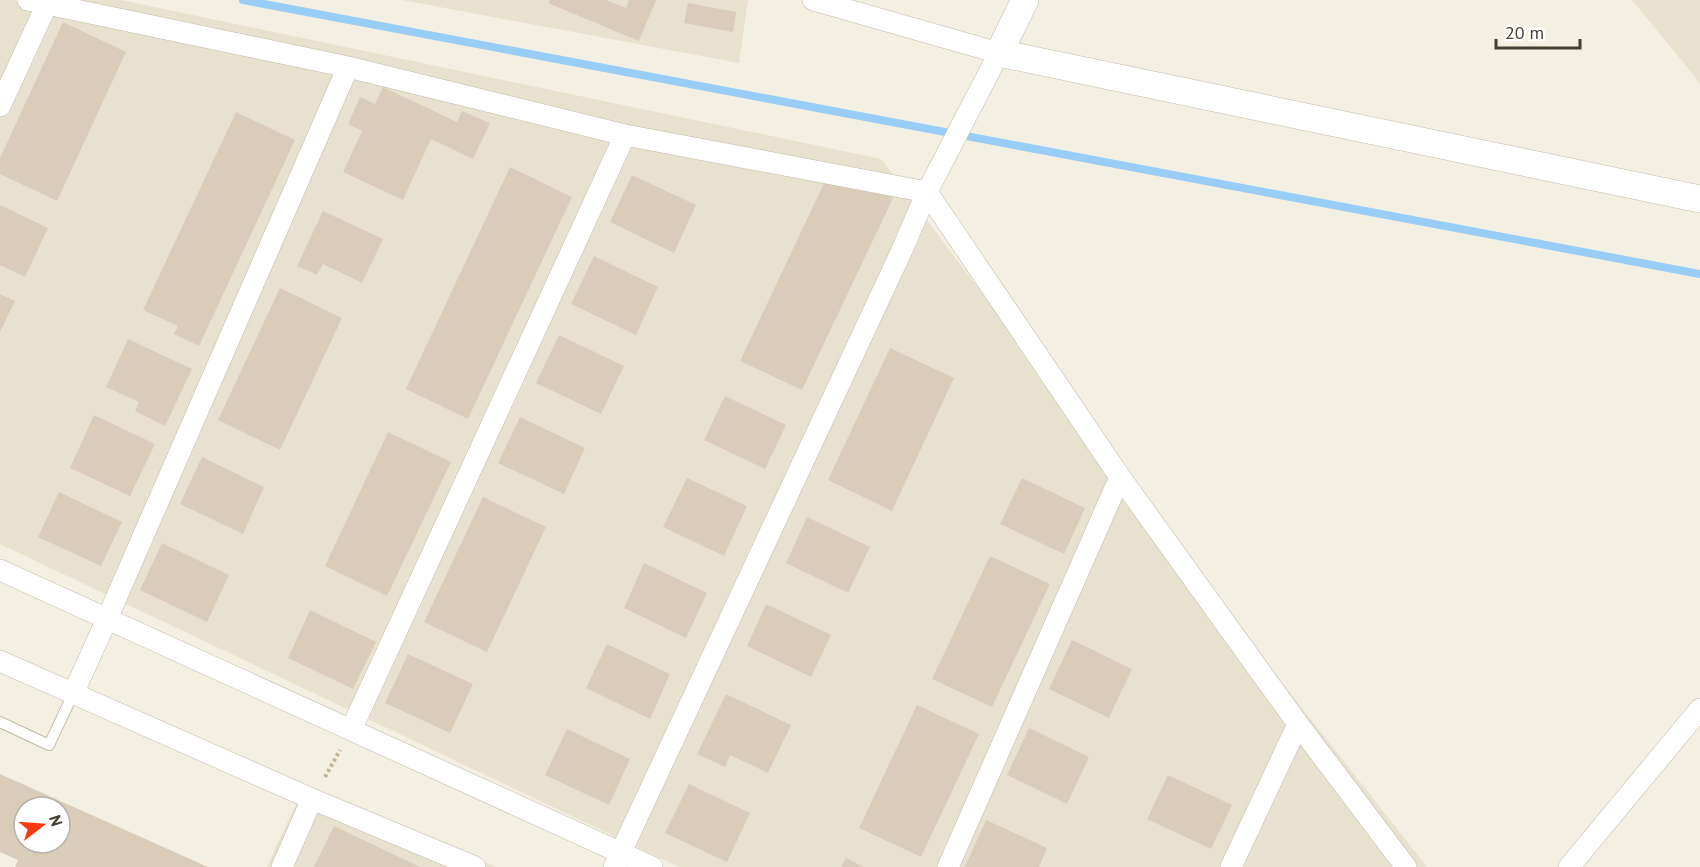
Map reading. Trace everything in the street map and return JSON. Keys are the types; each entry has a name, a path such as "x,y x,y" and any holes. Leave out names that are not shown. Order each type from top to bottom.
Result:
{"street":[{"path":"813,0 999,53 1700,199"},
{"path":"617,860 927,192 1025,0"},
{"path":"0,106 37,2 348,68 625,135 927,192 1120,477 1298,724 1406,867"},
{"path":"72,694 348,68"},
{"path":"351,730 625,135"},
{"path":"948,867 1120,477"},
{"path":"0,570 351,730 617,860 652,867"},
{"path":"0,661 312,799 475,867"},
{"path":"1569,867 1700,710"},
{"path":"1231,867 1298,724"},
{"path":"282,867 312,799"}],"lane":[{"path":"0,722 49,745 72,694"}],"path":[{"path":"312,799 351,730"}],"shaded area":[{"path":"0,0 121,0 881,159 1120,477 1427,867 679,867 0,544"},
{"path":"402,0 748,0 739,63"},
{"path":"1632,0 1700,0 1700,83"},
{"path":"304,786 497,867 267,867"}],"building":[{"path":"550,0 606,0 626,8 629,0 656,0 639,41 548,3"},
{"path":"688,3 736,12 733,32 684,23"},
{"path":"63,22 126,52 57,201 0,174 0,158"},
{"path":"383,87 457,122 462,111 490,123 473,159 431,139 403,200 343,172 362,131 348,124 360,97 375,104"},
{"path":"236,112 295,140 199,346 174,334 178,326 143,310"},
{"path":"510,167 572,197 468,419 406,389"},
{"path":"632,175 696,205 674,253 610,222"},
{"path":"826,179 860,182 893,198 802,390 740,361"},
{"path":"0,205 48,228 25,277 0,265"},
{"path":"323,211 383,239 362,283 323,264 317,275 297,266"},
{"path":"594,256 658,287 636,335 571,304"},
{"path":"280,288 342,318 280,450 218,420"},
{"path":"0,294 15,301 0,332"},
{"path":"559,335 624,366 601,414 536,383"},
{"path":"128,339 192,369 165,426 135,411 139,402 106,387"},
{"path":"890,348 954,378 892,511 828,480"},
{"path":"725,396 786,425 765,469 704,440"},
{"path":"94,415 155,444 130,496 70,468"},
{"path":"520,417 585,448 564,494 498,463"},
{"path":"388,432 451,462 387,596 325,566"},
{"path":"202,457 264,487 243,534 180,504"},
{"path":"687,478 747,506 724,556 663,527"},
{"path":"1022,478 1085,508 1064,554 1000,524"},
{"path":"59,492 122,522 101,566 38,537"},
{"path":"483,497 546,527 487,652 424,622"},
{"path":"807,517 870,547 848,593 786,563"},
{"path":"162,543 229,575 207,622 140,590"},
{"path":"990,556 1050,584 992,707 932,679"},
{"path":"644,563 707,593 686,638 624,608"},
{"path":"766,604 831,635 811,677 747,646"},
{"path":"310,610 376,642 353,689 288,658"},
{"path":"1072,640 1132,669 1109,718 1049,689"},
{"path":"607,644 670,674 650,719 586,688"},
{"path":"408,654 473,684 450,733 385,703"},
{"path":"726,694 791,725 768,773 730,755 725,767 697,754"},
{"path":"917,705 979,734 921,857 859,828"},
{"path":"1029,728 1089,757 1067,804 1007,775"},
{"path":"567,729 630,759 609,805 545,775"},
{"path":"0,774 47,795 12,795 12,855 72,855 72,806 208,867 15,867 18,860 0,852"},
{"path":"1168,775 1232,805 1211,849 1147,819"},
{"path":"689,784 750,813 727,862 665,833"},
{"path":"986,820 1047,848 1039,867 965,867"},
{"path":"334,826 420,867 314,867"},
{"path":"846,858 864,867 841,867"}],"waterway":[{"path":"243,0 1700,274"}]}
